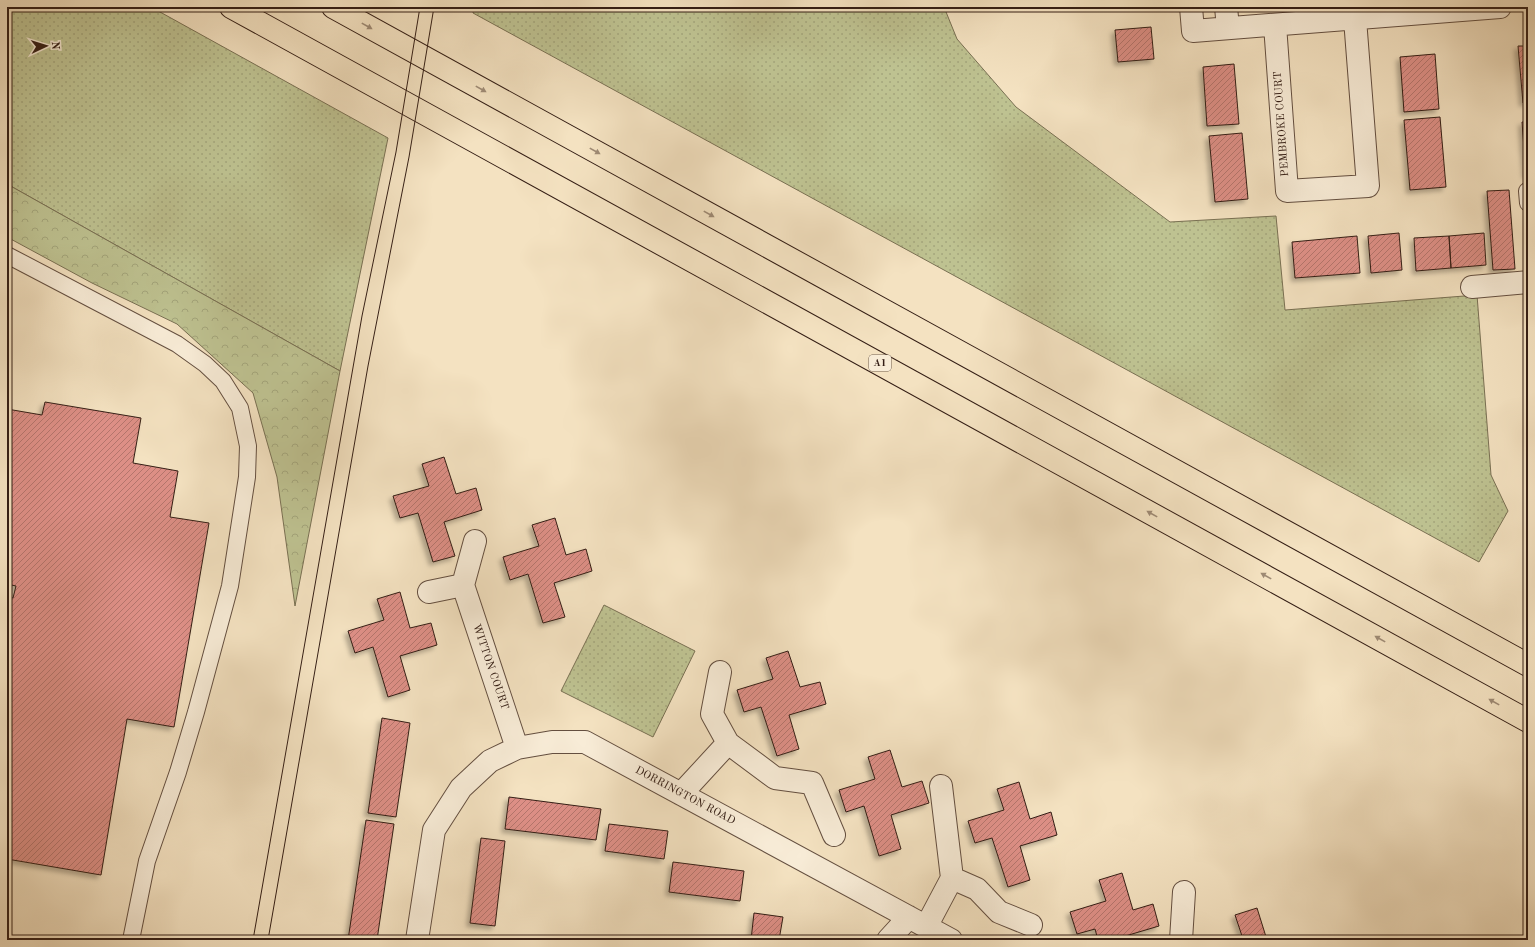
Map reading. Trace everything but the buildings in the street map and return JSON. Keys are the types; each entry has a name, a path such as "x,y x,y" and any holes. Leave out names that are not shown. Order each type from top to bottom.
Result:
{"highway":[{"name":"A1","path":"231,7 1528,721"},
{"path":"333,7 1528,665"}],"street":[{"path":"1191,7 1193,30 1356,19 1500,7"},
{"path":"1226,7 1228,28"},
{"name":"PEMBROKE COURT","path":"1275,25 1287,191 1368,186 1356,19"},
{"path":"1472,287 1528,282"},
{"path":"429,592 463,585 475,542"},
{"name":"WITTON COURT","path":"463,585 517,748"},
{"path":"720,672 712,714 728,743 775,778 812,783 834,835"},
{"name":"DORRINGTON ROAD","path":"417,940 434,830 461,788 490,761 517,748 552,742 585,742 951,940"},
{"path":"681,794 728,743"},
{"path":"888,940 917,922 952,878 941,786"},
{"path":"952,878 977,889 999,912 1032,925"},
{"path":"1181,940 1184,892"}],"lane":[{"path":"7,255 177,344 205,364 223,381 240,408 248,446 247,477 230,586 194,719 148,861 131,940"}],"green space":[{"path":"7,7 151,7 388,138 340,371 7,184"},
{"path":"474,7 944,7 957,39 1016,107 1170,222 1276,216 1285,310 1477,295 1491,475 1508,511 1479,562 473,13"},
{"path":"7,184 340,371 295,606 277,477 253,393 177,324 92,283 7,237"},
{"path":"604,605 695,651 653,737 561,691"}],"tram line":[{"path":"253,940 362,316 396,152 420,7"},
{"path":"268,940 368,366 409,157 434,7"}]}
